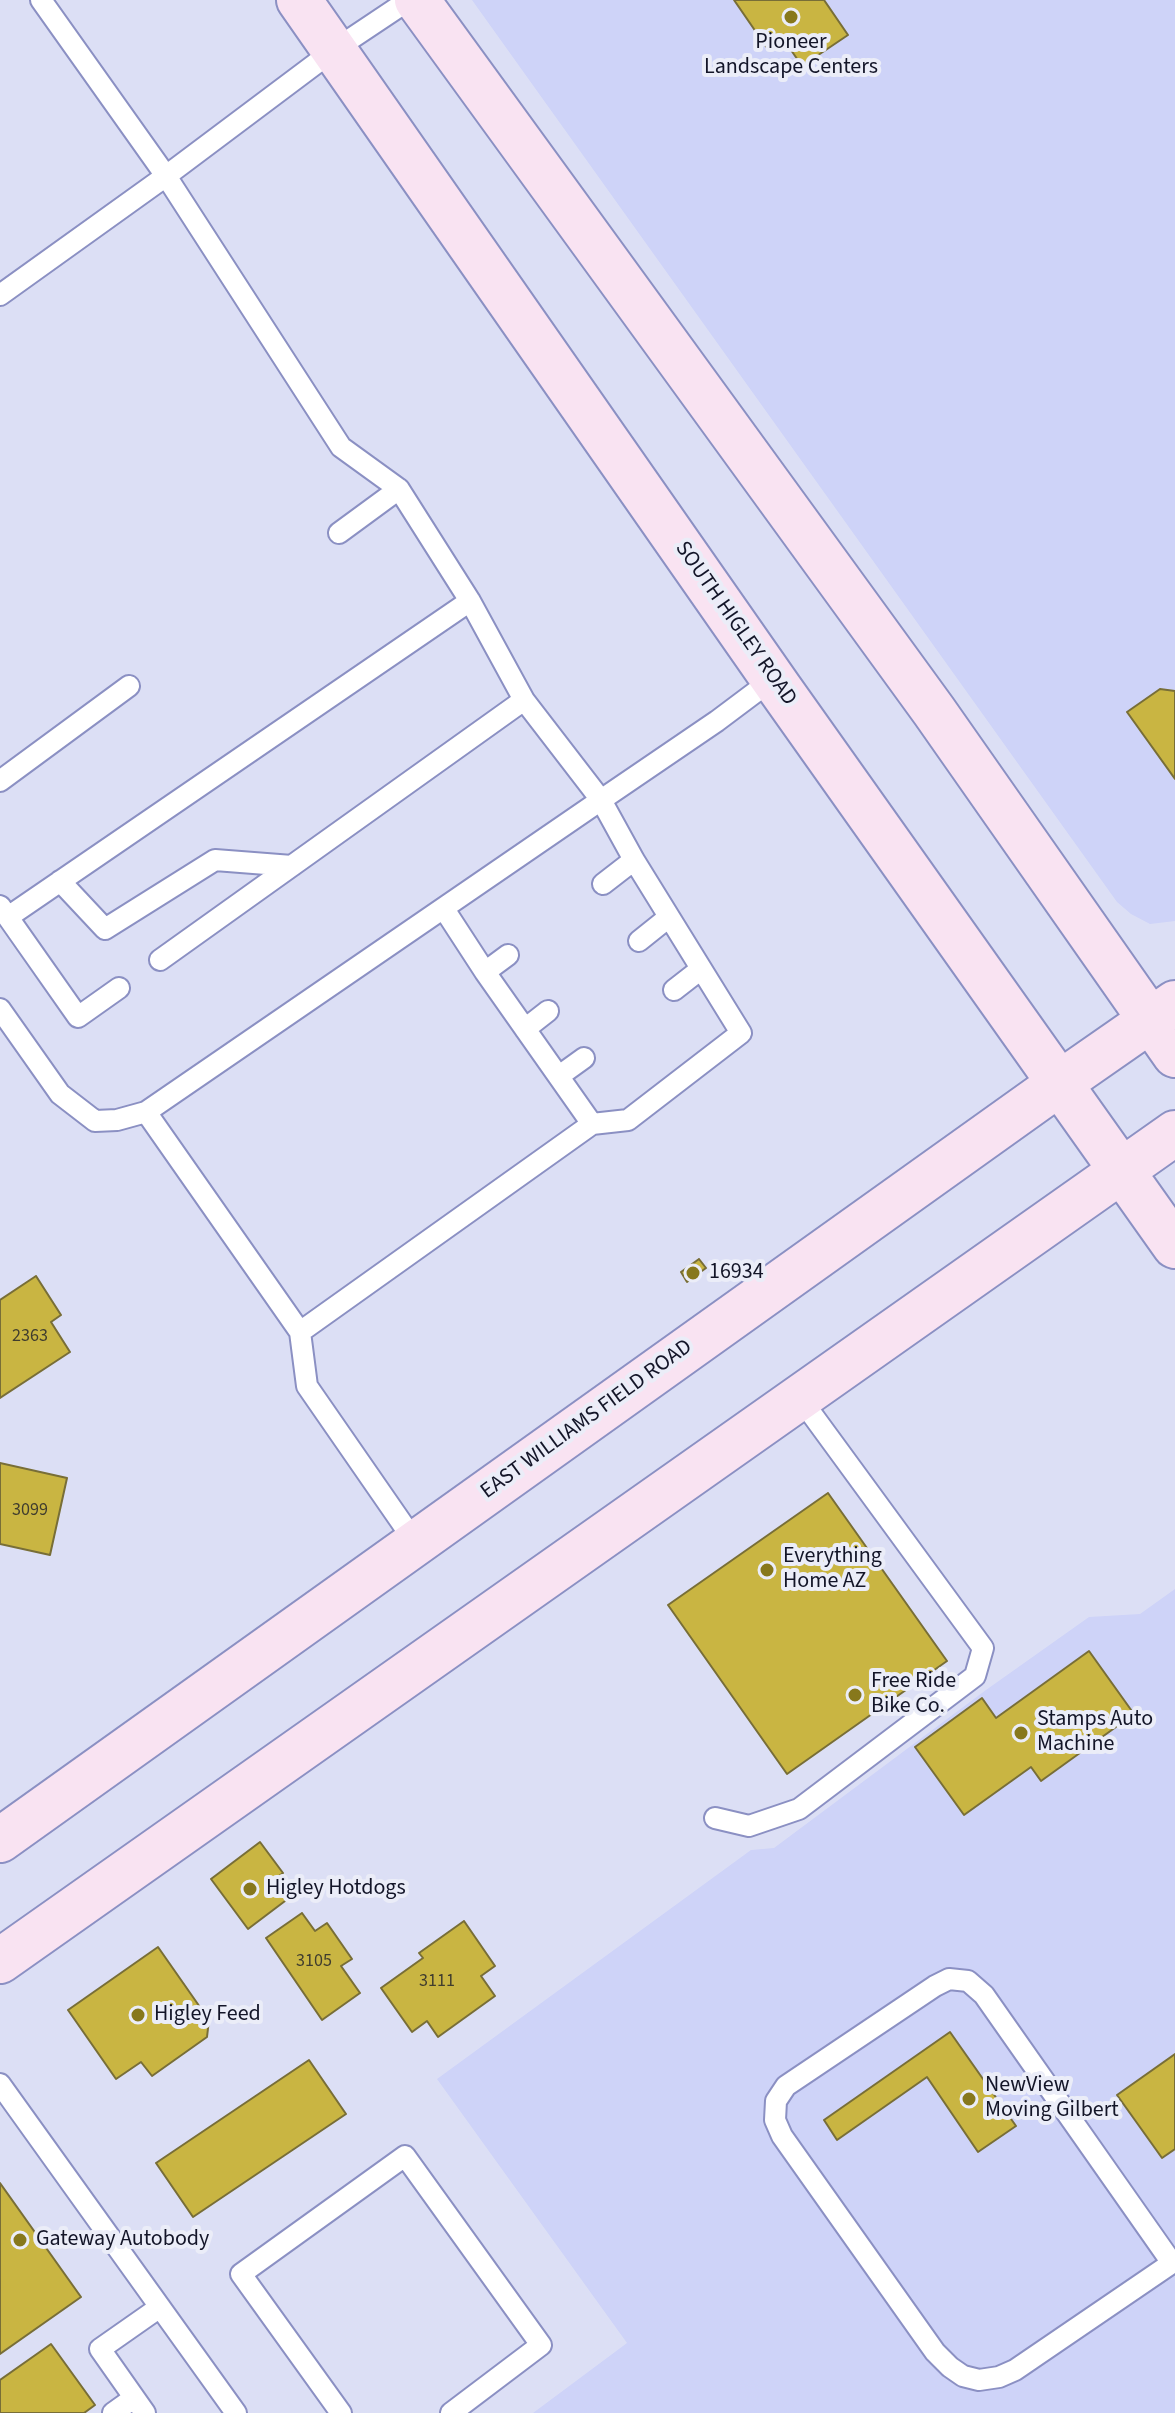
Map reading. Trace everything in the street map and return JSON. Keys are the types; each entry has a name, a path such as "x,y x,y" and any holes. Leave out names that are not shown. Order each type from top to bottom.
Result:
{"main road":[{"name":"SOUTH HIGLEY ROAD","path":"299,0 773,679 1175,1246"},
{"path":"417,0 934,711 1107,955 1167,1026"},
{"name":"EAST WILLIAMS FIELD ROAD","path":"0,1840 1060,1083 1167,1026"},
{"path":"0,1961 1175,1133"}],"lane":[{"path":"41,0 166,176 341,447 399,489 470,601 524,700 601,800 634,860 741,1033 628,1120 592,1124 300,1332"},
{"path":"0,295 334,50 409,0"},
{"path":"339,533 399,489"},
{"path":"119,988 78,1017 4,911 60,881 470,601"},
{"path":"0,1009 60,1094 95,1121 117,1120 146,1112 717,721 773,679"},
{"path":"0,781 129,686"},
{"path":"160,960 524,700"},
{"path":"60,881 105,929 215,860 292,866"},
{"path":"603,884 634,860"},
{"path":"444,909 592,1124"},
{"path":"639,941 669,917"},
{"path":"485,972 508,955"},
{"path":"674,990 701,969"},
{"path":"525,1029 548,1011"},
{"path":"559,1076 584,1058"},
{"path":"146,1112 300,1332 307,1386 415,1542"},
{"path":"715,1818 749,1826 799,1809 975,1676 983,1648 800,1398"},
{"path":"949,1979 968,1981 984,1995 1173,2262 1015,2370 999,2377 979,2380 963,2376 935,2352 782,2136 775,2120 776,2101 786,2086 935,1986 949,1979"},
{"path":"0,2084 236,2413"},
{"path":"341,2413 241,2274 405,2156 541,2345 451,2413"},
{"path":"113,2413 140,2405 100,2349 160,2307"}],"shaded area":[{"path":"472,0 1175,0 1175,921 1150,924 1117,902"},
{"path":"1175,1589 1175,2413 533,2413 627,2343 437,2079 751,1850 774,1848 1089,1617 1140,1614"}],"building":[{"name":"Pioneer Landscape Centers","path":"734,0 824,0 848,35 802,66 782,37 767,48"},
{"path":"1160,689 1175,691 1175,779 1127,712"},
{"path":"699,1259 706,1268 687,1282 681,1272"},
{"path":"36,1276 61,1315 51,1322 70,1352 0,1398 0,1300"},
{"path":"0,1463 67,1478 50,1555 0,1544"},
{"path":"828,1493 947,1661 787,1774 668,1605"},
{"name":"Stamps Auto Machine","path":"1089,1651 1134,1714 1041,1781 1031,1767 964,1815 915,1747 982,1698 996,1718"},
{"name":"Higley Hotdogs","path":"260,1842 283,1873 275,1879 289,1898 248,1929 211,1879"},
{"path":"302,1913 315,1931 327,1923 352,1959 341,1966 360,1993 322,2020 266,1938"},
{"path":"464,1921 495,1966 481,1976 495,1996 438,2037 427,2021 412,2032 381,1988 423,1958 419,1953"},
{"name":"Higley Feed","path":"158,1947 209,2020 207,2037 152,2076 141,2062 116,2079 68,2010"},
{"name":"NewView Moving Gilbert","path":"950,2032 1016,2126 978,2152 927,2077 837,2140 824,2120"},
{"path":"1175,2054 1175,2149 1162,2158 1117,2095"},
{"path":"309,2060 346,2114 193,2217 156,2163"},
{"name":"Gateway Autobody","path":"0,2183 81,2297 0,2354"},
{"path":"51,2344 95,2405 84,2413 0,2413 0,2380"}],"place":[{"name":"Pioneer Landscape Centers","path":"791,17"},
{"name":"16934","path":"693,1273"},
{"name":"Everything Home AZ","path":"767,1570"},
{"name":"Free Ride Bike Co.","path":"855,1695"},
{"name":"Stamps Auto Machine","path":"1021,1733"},
{"name":"Higley Hotdogs","path":"250,1889"},
{"name":"Higley Feed","path":"138,2015"},
{"name":"NewView Moving Gilbert","path":"969,2099"},
{"name":"Gateway Autobody","path":"20,2240"}]}
